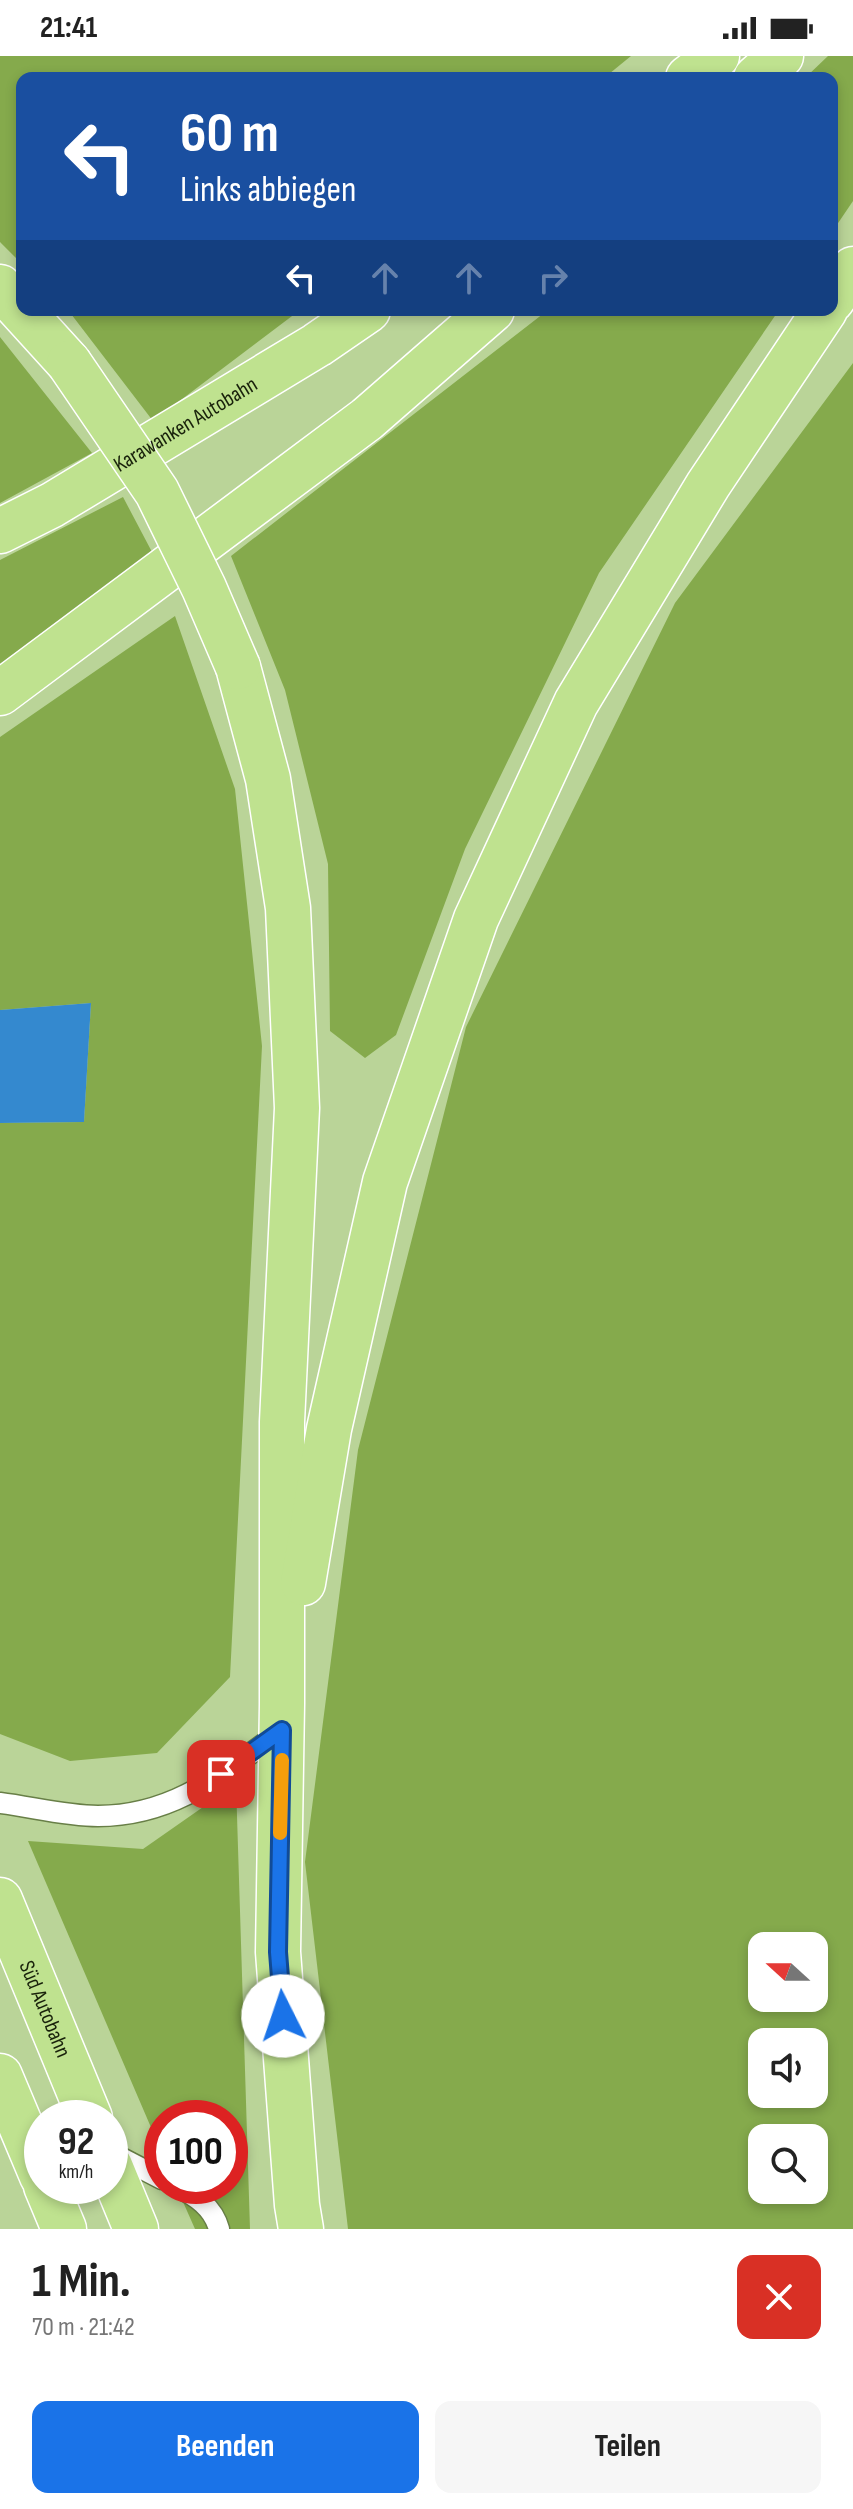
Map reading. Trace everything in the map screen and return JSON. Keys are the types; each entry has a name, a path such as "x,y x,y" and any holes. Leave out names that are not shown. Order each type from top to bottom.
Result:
{"highway":[{"path":"696,72 717,56"},
{"path":"763,72 781,56"},
{"path":"838,291 853,269"},
{"path":"0,287 16,305"},
{"path":"26,316 69,363 157,492 204,588 238,667 268,779 288,908 297,1092 282,1422 278,1952 301,2229"},
{"name":"Karawanken Autobahn","path":"0,531 52,505 317,345 359,316"},
{"path":"0,693 367,419 485,316"},
{"path":"282,1717 329,1429 385,1182 476,919 576,703 708,485 821,316"},
{"name":"Süd Autobahn","path":"0,1900 83,2100"},
{"path":"0,2076 24,2133"},
{"path":"54,2204 64,2229"},
{"path":"126,2204 136,2229"}],"lane":[{"path":"0,1803 97,1816 146,1813 191,1793 282,1717"},
{"path":"204,2204 216,2216 219,2229"}],"green space":[{"path":"0,56 631,56 611,72 16,72 16,258 0,242"},
{"path":"828,56 853,56 853,201 838,223 838,72 811,72"},
{"path":"73,316 292,316 153,421"},
{"path":"540,316 775,316 599,573 465,849 396,1035 365,1058 330,1031 328,864 285,690 231,556"},
{"path":"0,337 92,453 0,503"},
{"path":"853,363 853,2229 348,2229 305,1862 358,1450 466,1027 675,603"},
{"path":"123,497 152,552 0,669 0,560"},
{"path":"175,616 235,789 262,1046 230,1677 157,1753 70,1761 0,1734 0,1123 84,1122 91,1003 0,1010 0,737"},
{"path":"236,1784 246,2100 144,2100 144,2111 28,1841 143,1849"},
{"path":"248,2165 250,2229 195,2229 184,2204 248,2204"}],"water":[{"path":"91,1003 84,1122 0,1123 0,1010"}],"slow traffic":[{"path":"280,1833 282,1760"}],"route":[{"path":"221,1774 282,1730 278,1952 283,2016"}]}
